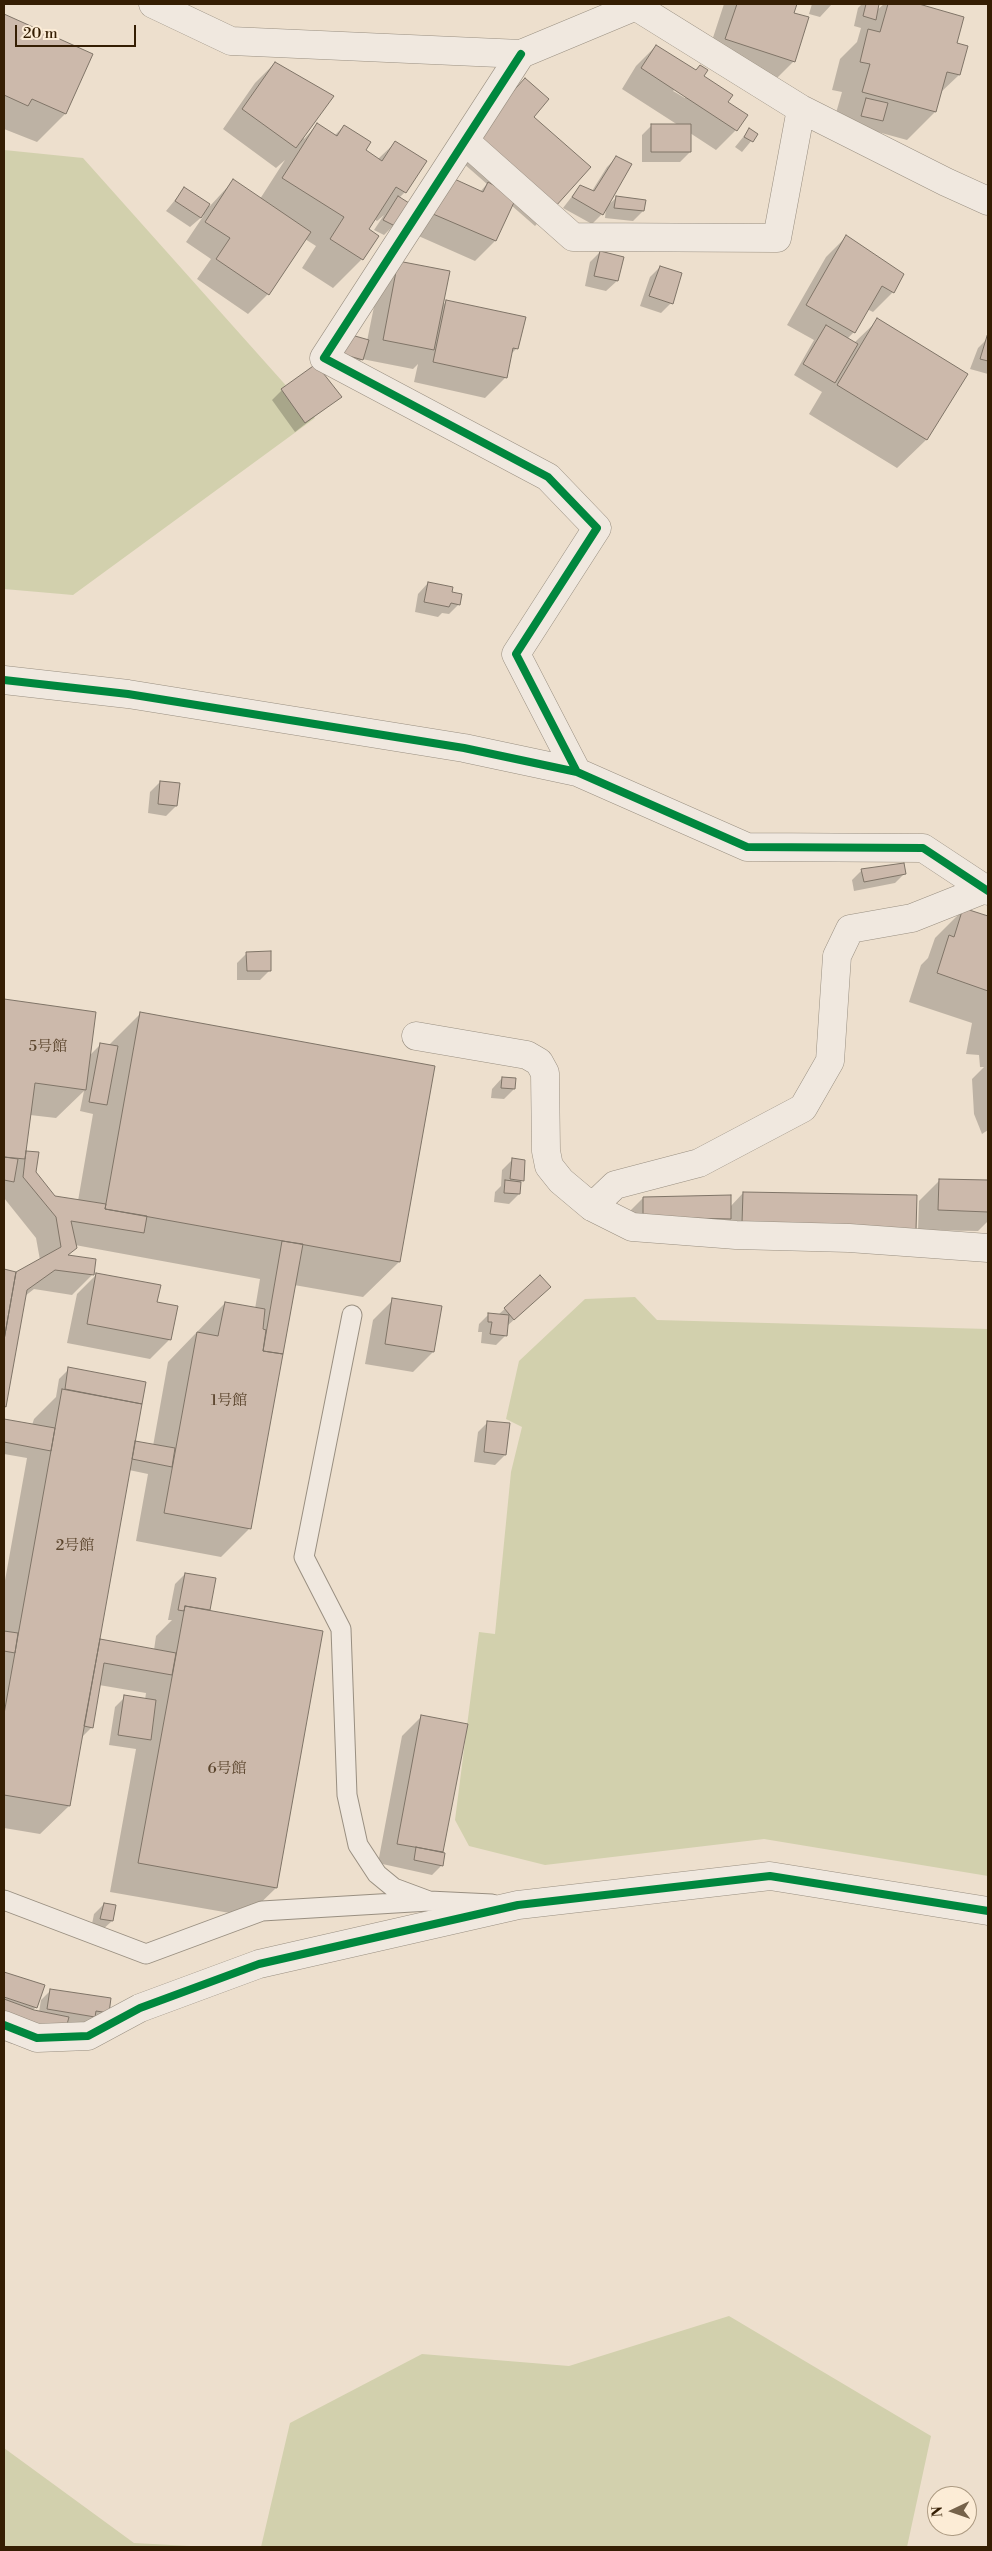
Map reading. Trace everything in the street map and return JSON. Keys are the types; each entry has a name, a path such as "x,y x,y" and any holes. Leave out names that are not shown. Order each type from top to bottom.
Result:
{"street":[{"path":"152,4 231,41 521,54 634,5 801,109 946,182 988,200"},
{"path":"521,54 324,358 548,477 597,528 516,654 577,772"},
{"path":"465,141 573,237 777,238 801,109"},
{"path":"4,680 138,695 464,748 577,772 747,847 923,848 986,890"},
{"path":"592,1207 615,1185 699,1162 803,1108 830,1061 837,956 850,929 912,918 986,890"},
{"path":"416,1036 527,1055 539,1062 545,1073 546,1151 549,1166 561,1182 592,1207 632,1227 736,1235 849,1238 988,1248"},
{"path":"4,2025 37,2038 88,2036 140,2008 259,1964 518,1905 770,1876 988,1911"}],"lane":[{"path":"352,1315 304,1557 341,1629 347,1795 358,1845 377,1874 394,1888 429,1901"},
{"path":"4,1900 146,1954 262,1911 429,1901 518,1905"}],"shaded area":[{"path":"4,150 83,158 315,418 73,595 4,589"},
{"path":"635,1297 657,1320 988,1329 988,1876 764,1839 545,1865 469,1846 455,1820 479,1632 495,1634 511,1472 522,1427 506,1419 519,1361 585,1299"},
{"path":"729,2316 931,2436 907,2547 261,2547 290,2423 422,2354 569,2366"},
{"path":"4,2448 134,2543 208,2547 4,2547"}],"building":[{"path":"737,4 797,4 794,13 809,17 795,62 725,39"},
{"path":"866,4 879,4 876,20 863,16"},
{"path":"888,4 919,4 964,17 957,43 968,46 960,75 947,72 936,112 862,92 870,64 860,62 868,29 880,32"},
{"path":"4,14 93,54 66,114 32,99 28,106 4,95"},
{"path":"656,45 696,70 700,65 708,70 704,76 733,95 728,102 748,115 737,131 641,68"},
{"path":"275,62 334,96 296,148 242,109"},
{"path":"525,78 549,99 534,117 591,167 555,207 474,135"},
{"path":"866,98 888,103 883,121 861,116"},
{"path":"317,123 337,136 344,125 371,142 366,150 382,161 395,141 427,161 406,193 396,187 369,229 379,236 363,260 330,239 344,217 282,178"},
{"path":"651,124 691,124 691,152 651,152"},
{"path":"749,128 758,134 753,142 744,137"},
{"path":"616,156 632,164 603,215 572,197 580,185 594,191"},
{"path":"450,177 483,192 488,182 516,198 496,241 433,214"},
{"path":"233,179 311,232 269,295 216,259 230,238 205,222"},
{"path":"184,187 210,204 201,218 175,201"},
{"path":"398,196 409,203 395,226 383,220"},
{"path":"616,196 646,200 644,211 614,208"},
{"path":"846,235 904,274 894,293 882,286 855,333 806,305"},
{"path":"600,251 624,257 618,281 594,276"},
{"path":"398,261 450,271 434,350 383,340"},
{"path":"660,266 682,273 673,304 649,296"},
{"path":"446,300 526,317 518,349 513,348 507,378 433,362"},
{"path":"877,318 968,374 927,440 837,385"},
{"path":"826,325 858,344 835,383 803,364"},
{"path":"348,334 369,340 363,360 342,354"},
{"path":"988,337 988,361 980,359"},
{"path":"316,364 342,397 305,423 281,389"},
{"path":"428,582 453,587 452,592 462,594 460,605 451,603 449,607 424,602"},
{"path":"160,781 180,783 177,806 158,804"},
{"path":"904,863 906,874 864,882 861,869"},
{"path":"963,908 988,916 988,991 937,973 949,935 954,937"},
{"path":"271,951 271,971 247,971 246,952"},
{"path":"4,999 96,1012 86,1090 35,1083 25,1159 4,1157"},
{"path":"140,1012 435,1066 400,1262 105,1209"},
{"path":"100,1043 118,1046 107,1105 89,1102"},
{"path":"502,1077 516,1078 515,1089 501,1088"},
{"path":"26,1151 39,1152 36,1172 55,1196 106,1204 105,1209 147,1216 144,1233 71,1221 77,1248 68,1255 96,1259 94,1275 55,1270 27,1290 6,1407 4,1406 4,1340 16,1272 61,1247 56,1217 23,1177"},
{"path":"4,1157 18,1159 14,1182 4,1180"},
{"path":"512,1158 525,1160 524,1181 510,1179"},
{"path":"939,1179 988,1180 988,1212 938,1210"},
{"path":"505,1180 521,1182 520,1194 504,1193"},
{"path":"743,1192 917,1195 916,1230 742,1223"},
{"path":"731,1195 731,1219 643,1217 643,1197"},
{"path":"282,1241 303,1244 283,1354 263,1351"},
{"path":"4,1269 16,1272 4,1340"},
{"path":"96,1273 161,1285 157,1302 178,1306 171,1340 87,1324"},
{"path":"540,1275 551,1287 514,1320 504,1308"},
{"path":"392,1298 442,1306 434,1352 385,1344"},
{"path":"225,1302 265,1309 263,1329 266,1330 263,1351 283,1354 251,1529 164,1513 197,1332 218,1336"},
{"path":"488,1313 509,1315 507,1336 490,1334 492,1322 488,1322"},
{"path":"68,1367 146,1382 142,1404 65,1389"},
{"path":"62,1389 142,1404 70,1806 4,1795 4,1714"},
{"path":"4,1419 55,1428 51,1451 4,1442"},
{"path":"487,1421 510,1423 506,1455 484,1452"},
{"path":"135,1441 175,1448 172,1467 132,1459"},
{"path":"185,1573 216,1578 210,1610 185,1606 184,1611 178,1610"},
{"path":"185,1606 323,1631 277,1888 138,1863"},
{"path":"4,1631 18,1633 15,1653 4,1651"},
{"path":"100,1639 176,1653 172,1675 104,1663 93,1728 84,1726"},
{"path":"124,1695 156,1700 151,1740 118,1735"},
{"path":"421,1715 468,1724 443,1852 397,1844"},
{"path":"416,1847 445,1853 443,1866 414,1860"},
{"path":"104,1903 116,1905 113,1921 100,1919"},
{"path":"4,1972 45,1985 37,2008 4,1997"},
{"path":"50,1989 111,1998 109,2013 96,2011 95,2017 47,2009"},
{"path":"4,1999 34,2010 69,2017 66,2028 32,2024 4,2013"}],"cycle path":[{"path":"521,54 324,358 548,477 597,528 516,654 577,772"},
{"path":"4,680 128,694 464,748 577,772 747,847 923,848 988,891"},
{"path":"4,2025 37,2038 88,2036 140,2008 259,1964 518,1905 770,1876 988,1911"}]}
